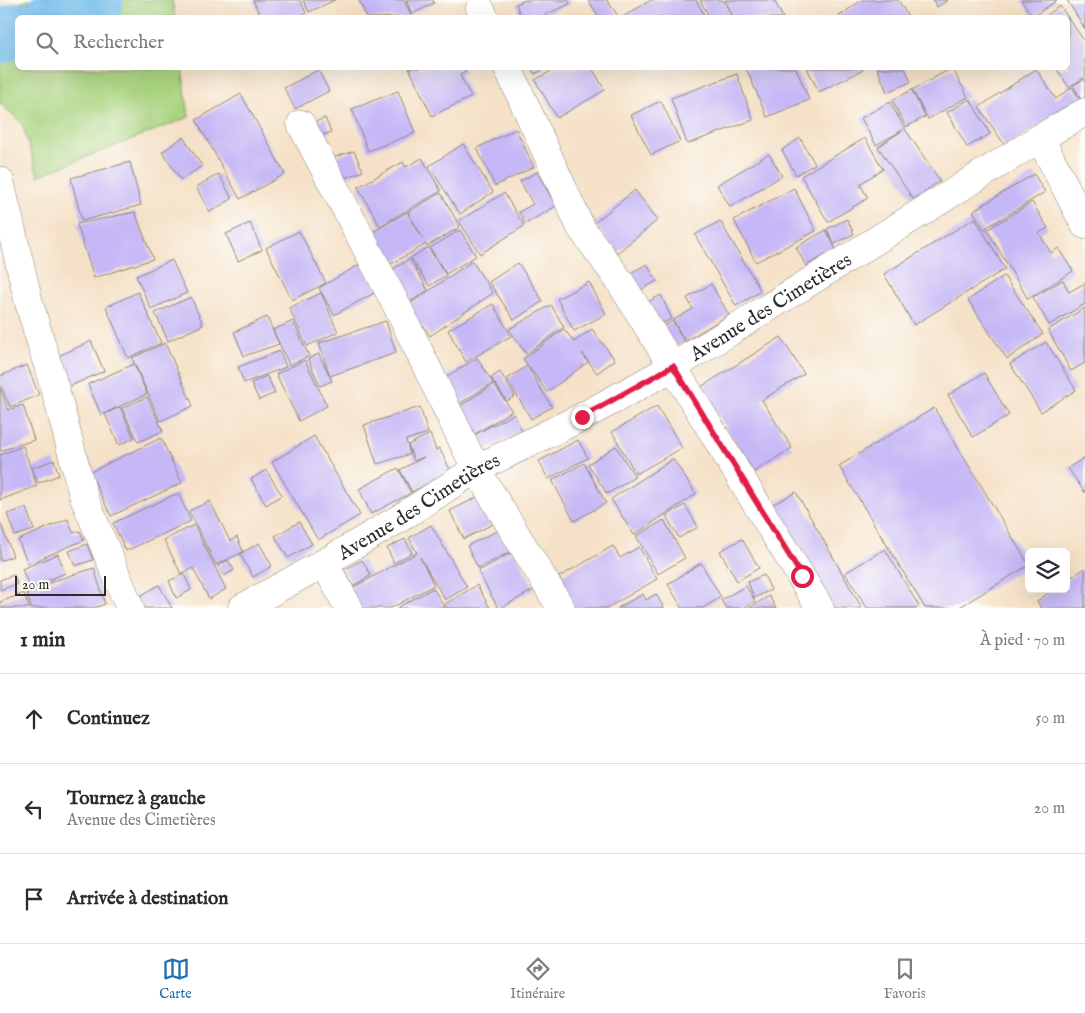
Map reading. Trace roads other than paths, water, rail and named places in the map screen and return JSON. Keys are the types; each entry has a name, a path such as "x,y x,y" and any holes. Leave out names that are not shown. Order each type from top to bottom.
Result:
{"street":[{"path":"509,70 582,228 619,280 673,366 820,608"},
{"name":"Avenue des Cimetières","path":"242,608 397,520 476,469 582,417 673,366 1085,112"},
{"path":"301,124 398,308 476,469 561,608"},
{"path":"1040,138 1085,225"},
{"path":"0,181 29,303 84,495 130,608"},
{"path":"324,563 349,608"}],"waterway":[{"path":"58,15 96,0"},
{"path":"0,36 15,31"}]}
